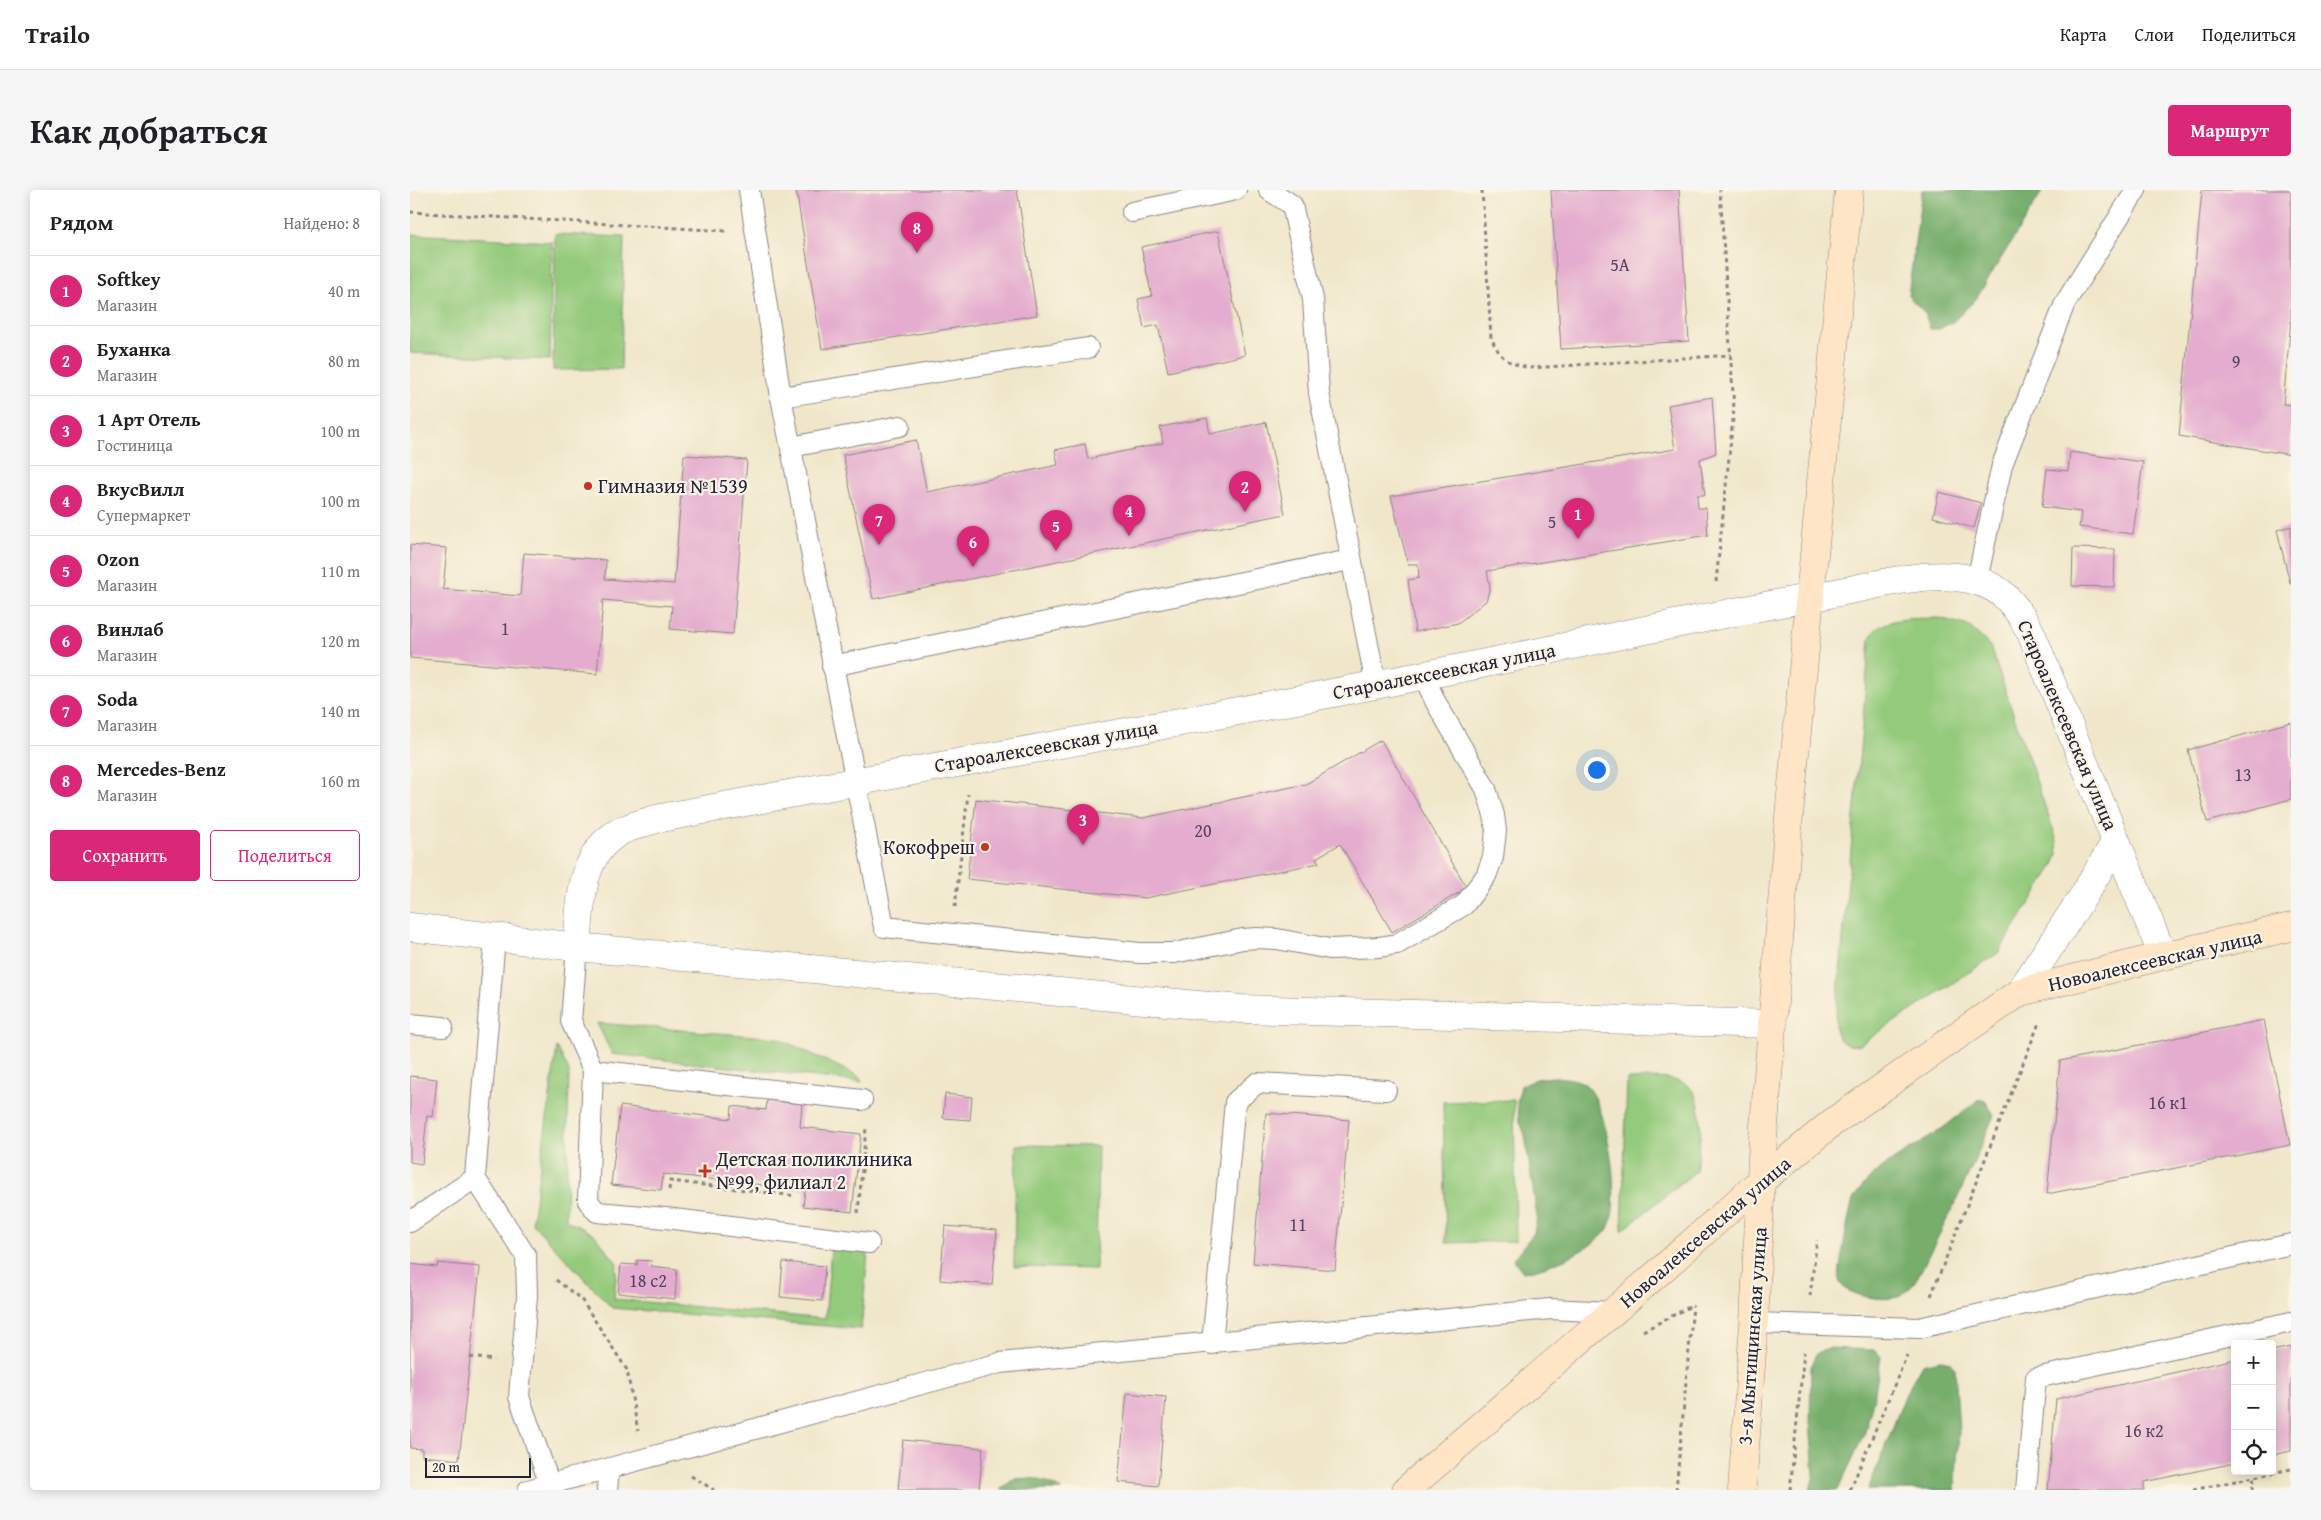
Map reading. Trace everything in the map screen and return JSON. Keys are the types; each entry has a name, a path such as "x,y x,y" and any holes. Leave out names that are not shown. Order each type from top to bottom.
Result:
{"street":[{"name":"3-я Мытищинская улица","path":"1742,1490 1754,1323 1761,1181 1789,816 1849,190"},
{"name":"Староалексеевская улица","path":"577,948 584,882 594,855 618,832 656,819 1424,676 1810,597 1928,576 1977,580 2002,593 2019,611 2031,633 2163,956"},
{"name":"Новоалексеевская улица","path":"2020,992 2084,895 2116,841"},
{"name":"Новоалексеевская улица","path":"1406,1490 1613,1312 1761,1181 1834,1122 2020,992 2163,956 2291,927"},
{"path":"410,928 577,948 1241,1009 1773,1024"}],"lane":[{"path":"749,190 781,397 884,927 1140,953 1174,953 1243,939 1257,938 1277,939 1347,950 1397,944 1464,905 1486,876 1495,846 1494,815 1486,789 1434,701 1424,676"},
{"path":"1132,212 1236,190"},
{"path":"1269,190 1292,205 1312,299 1319,393 1350,560 1376,685"},
{"path":"1977,580 2002,465 2065,303 2136,190"},
{"path":"781,397 1088,348"},
{"path":"791,448 900,426"},
{"path":"832,666 1350,560"},
{"path":"495,938 475,1178 526,1256 527,1296 519,1397 550,1485"},
{"path":"577,948 571,1021 594,1070 588,1201 597,1212 666,1218 862,1242"},
{"path":"410,1024 443,1027"},
{"path":"594,1070 862,1100"},
{"path":"1212,1344 1235,1102 1257,1083 1386,1090"},
{"path":"410,1222 475,1178"},
{"path":"1754,1323 1918,1328 2291,1244"},
{"path":"528,1490 1000,1363 1212,1344 1550,1309 1613,1312"},
{"path":"2026,1490 2036,1378 2291,1322"},
{"path":"607,1490 609,1469"}],"path":[{"path":"1482,190 1491,338 1499,354 1508,362 1529,368 1731,355"},
{"path":"1715,588 1734,409 1720,190"},
{"path":"410,212 735,231"},
{"path":"952,934 968,791"},
{"path":"1850,1490 1918,1328 2039,1023"},
{"path":"862,1100 867,1124 862,1242"},
{"path":"721,1187 722,1180"},
{"path":"669,1188 670,1181 796,1196"},
{"path":"694,1184 694,1190"},
{"path":"1790,1490 1817,1240"},
{"path":"526,1256 582,1299 627,1370 644,1459"},
{"path":"1676,1490 1694,1305"},
{"path":"470,1357 481,1358"},
{"path":"2193,1490 2291,1469"},
{"path":"2252,1490 2254,1476"}],"green space":[{"path":"1922,190 2043,190 1976,299 1953,322 1939,329 1930,329 1925,313 1908,296"},
{"path":"410,234 552,242 550,360 410,353"},
{"path":"555,234 624,237 621,369 553,370"},
{"path":"1939,618 1969,626 1990,646 2057,841 2058,854 2054,865 1998,953 1861,1044 1847,1045 1838,1037 1835,1028 1870,639 1874,631 1890,622"},
{"path":"597,1023 778,1038 858,1076 862,1082 612,1054"},
{"path":"557,1047 569,1071 566,1220 594,1234 617,1263 614,1299 825,1319 831,1249 868,1253 861,1329 612,1308 532,1223"},
{"path":"1554,1077 1580,1081 1587,1086 1595,1097 1607,1134 1611,1156 1614,1200 1612,1218 1607,1230 1601,1237 1581,1251 1544,1267 1523,1272 1513,1259 1534,1233 1537,1217 1525,1135 1519,1119 1517,1103 1521,1086 1536,1079"},
{"path":"1661,1078 1675,1080 1690,1088 1696,1097 1699,1109 1700,1135 1696,1171 1622,1231 1627,1079"},
{"path":"1984,1099 1994,1115 1956,1201 1913,1285 1904,1294 1889,1298 1858,1295 1842,1286 1839,1275 1847,1225 1852,1203 1862,1187 1871,1177 1892,1161 1936,1133 1978,1100"},
{"path":"1514,1100 1516,1241 1446,1243 1443,1102"},
{"path":"1016,1145 1098,1146 1096,1269 1014,1267"},
{"path":"1828,1348 1875,1350 1881,1357 1865,1432 1838,1490 1810,1490 1814,1475 1810,1421 1811,1367 1816,1354"},
{"path":"1941,1360 1950,1362 1955,1369 1959,1431 1955,1490 1868,1490 1907,1391 1922,1364"},
{"path":"1031,1478 1047,1482 1062,1490 1000,1490 1014,1479"}],"building":[{"path":"796,190 1017,190 1037,315 822,349"},
{"path":"1551,190 1679,190 1689,341 1561,349"},
{"path":"2202,190 2291,190 2291,320 2283,404 2291,405 2291,455 2179,436"},
{"path":"1218,231 1245,355 1168,372 1158,325 1144,328 1138,299 1152,296 1141,247"},
{"path":"1712,397 1716,453 1700,459 1705,495 1697,495 1698,508 1706,508 1708,535 1487,571 1490,587 1486,601 1458,623 1415,632 1408,580 1419,578 1418,564 1408,564 1391,496 1675,449 1668,405"},
{"path":"1207,418 1210,434 1266,422 1285,514 873,599 843,455 916,440 927,492 1058,465 1055,450 1085,444 1088,459 1163,443 1160,427"},
{"path":"2070,452 2143,462 2133,534 2079,527 2081,512 2042,507 2047,469 2068,471"},
{"path":"684,455 747,460 733,634 670,629 672,606 603,600 597,674 410,658 410,545 447,548 443,589 520,596 524,553 606,560 605,579 674,584"},
{"path":"1939,492 1981,503 1974,528 1933,517"},
{"path":"2291,526 2291,583 2290,583 2277,530"},
{"path":"2073,548 2115,549 2114,587 2072,586"},
{"path":"2291,722 2291,799 2207,822 2188,750"},
{"path":"1381,740 1467,888 1392,932 1340,844 1316,858 1319,863 1145,898 967,879 976,799 1143,818 1306,784"},
{"path":"2264,1020 2290,1145 2047,1194 2060,1061"},
{"path":"410,1076 437,1079 433,1117 427,1116 422,1164 410,1162"},
{"path":"945,1094 972,1097 970,1120 943,1118"},
{"path":"767,1100 802,1104 800,1127 861,1134 852,1212 803,1206 805,1190 692,1177 663,1174 661,1190 611,1185 620,1106 731,1119 732,1106 766,1110"},
{"path":"1266,1113 1349,1120 1335,1270 1253,1263"},
{"path":"945,1226 997,1230 992,1285 940,1280"},
{"path":"637,1260 652,1261 651,1266 677,1269 675,1299 618,1293 621,1264 637,1265"},
{"path":"783,1262 825,1266 822,1301 780,1297"},
{"path":"438,1263 480,1267 459,1460 422,1456 422,1449 410,1448 410,1264 437,1267"},
{"path":"2291,1347 2291,1451 2276,1454 2276,1385 2276,1350"},
{"path":"2231,1360 2231,1464 2144,1482 2144,1490 2048,1490 2056,1399"},
{"path":"1127,1393 1166,1397 1158,1486 1118,1482"},
{"path":"903,1440 983,1448 979,1490 898,1490"}],"place":[{"name":"Mercedes-Benz","path":"917,253"},
{"name":"Гимназия №1539","path":"588,486"},
{"name":"Буханка","path":"1245,512"},
{"name":"ВкусВилл","path":"1129,536"},
{"name":"Softkey","path":"1578,539"},
{"name":"Soda","path":"879,545"},
{"name":"Ozon","path":"1056,551"},
{"name":"Винлаб","path":"973,567"},
{"name":"1 Арт Отель","path":"1083,845"},
{"name":"Кокофреш","path":"985,847"},
{"name":"Детская поликлиника №99, филиал 2","path":"705,1171"}]}
